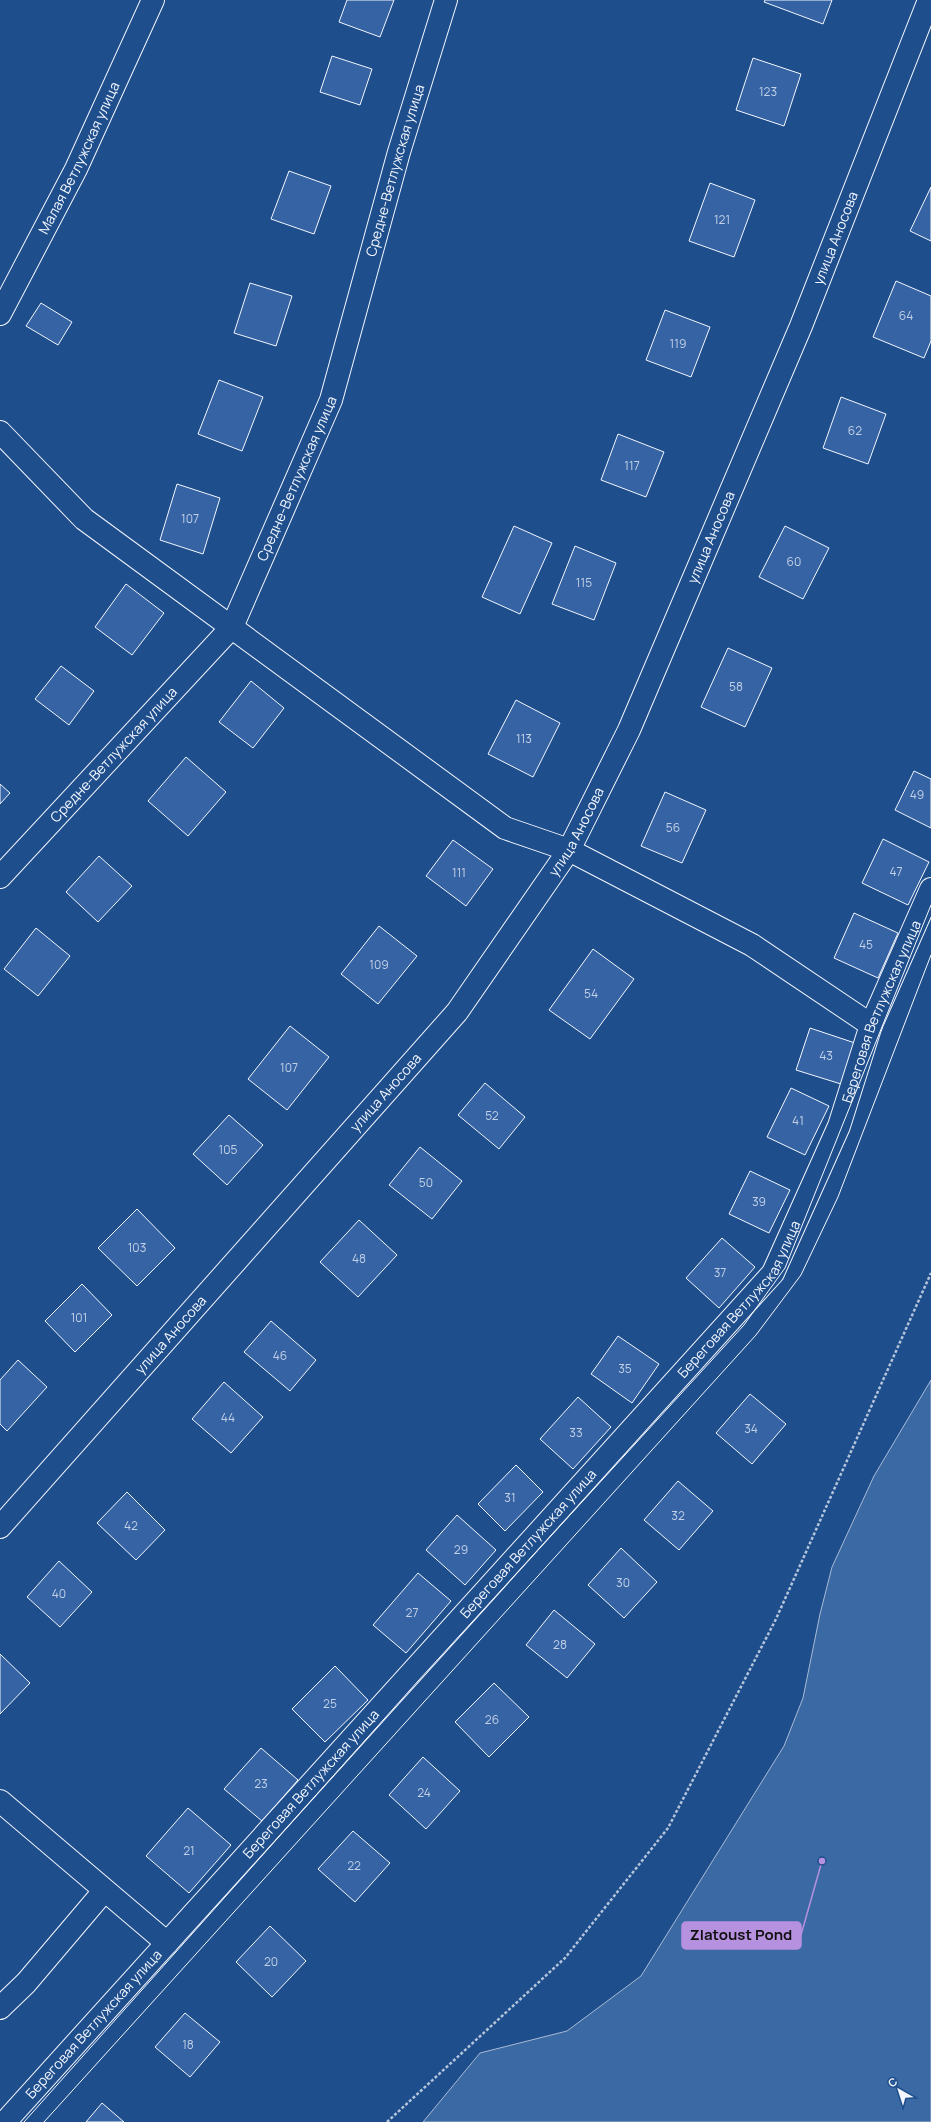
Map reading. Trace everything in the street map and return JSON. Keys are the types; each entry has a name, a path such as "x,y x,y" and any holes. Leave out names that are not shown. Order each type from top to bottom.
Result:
{"street":[{"name":"Малая Ветлужская улица","path":"0,314 76,169 154,0"},
{"name":"Средне-Ветлужская улица","path":"0,877 232,627 331,400 399,152 446,0"},
{"name":"улица Аносова","path":"0,1527 457,1012 569,850 629,730 792,348 929,0"},
{"path":"0,432 84,519 505,828 569,850 752,945 871,1025"},
{"name":"Береговая Ветлужская улица","path":"6,2122 773,1273 838,1126 871,1025 931,889"},
{"path":"0,1801 167,1944"},
{"path":"0,2008 26,1983 104,1891"}],"path":[{"path":"388,2122 565,1958 668,1828 776,1619 931,1272"}],"water":[{"path":"931,1380 931,2122 423,2122 480,2053 567,2031 641,1976 784,1746 803,1698 820,1614 832,1567 874,1476"}],"building":[{"path":"347,0 394,0 380,37 339,22"},
{"path":"765,0 832,0 823,24 764,2"},
{"path":"332,56 372,69 360,105 320,92"},
{"path":"753,58 801,74 784,126 736,110"},
{"path":"289,171 331,186 314,234 271,219"},
{"path":"710,183 755,200 734,257 689,241"},
{"path":"931,187 931,241 910,231"},
{"path":"896,281 931,296 931,341 924,358 873,337"},
{"path":"250,283 292,296 276,346 234,333"},
{"path":"41,303 72,322 58,345 26,326"},
{"path":"665,310 710,327 691,377 646,360"},
{"path":"219,380 263,397 242,451 198,434"},
{"path":"841,397 886,414 868,464 823,448"},
{"path":"618,434 664,452 646,497 601,480"},
{"path":"177,484 220,498 203,554 160,540"},
{"path":"514,526 552,543 520,614 482,597"},
{"path":"785,526 829,548 803,599 759,577"},
{"path":"575,546 616,563 594,620 552,604"},
{"path":"126,584 164,613 132,655 95,627"},
{"path":"728,648 772,668 745,727 701,707"},
{"path":"61,666 94,691 69,725 35,699"},
{"path":"251,681 284,708 253,748 219,722"},
{"path":"516,700 560,723 533,777 488,754"},
{"path":"186,757 226,792 188,836 148,801"},
{"path":"914,771 931,779 931,828 895,810"},
{"path":"0,784 10,793 0,804"},
{"path":"665,792 706,810 682,863 641,846"},
{"path":"883,839 929,862 908,905 862,883"},
{"path":"453,840 493,869 466,906 426,876"},
{"path":"99,856 132,886 98,922 66,892"},
{"path":"854,913 898,933 878,978 834,958"},
{"path":"379,926 417,956 378,1004 341,974"},
{"path":"36,928 70,956 38,996 4,969"},
{"path":"593,949 634,979 590,1039 549,1010"},
{"path":"290,1026 329,1057 287,1110 248,1079"},
{"path":"810,1028 855,1043 841,1084 796,1070"},
{"path":"485,1083 525,1117 499,1149 458,1115"},
{"path":"791,1088 829,1106 805,1155 767,1137"},
{"path":"229,1115 263,1145 227,1185 193,1154"},
{"path":"420,1147 462,1181 432,1219 389,1185"},
{"path":"750,1171 790,1190 769,1233 729,1214"},
{"path":"137,1209 175,1248 137,1286 98,1248"},
{"path":"359,1220 397,1255 358,1297 320,1262"},
{"path":"722,1238 755,1267 719,1308 686,1278"},
{"path":"82,1284 112,1315 75,1352 45,1321"},
{"path":"271,1321 316,1360 290,1391 244,1352"},
{"path":"618,1336 659,1364 632,1403 591,1374"},
{"path":"18,1360 47,1387 7,1431 0,1424 0,1380"},
{"path":"224,1382 263,1417 231,1453 192,1419"},
{"path":"750,1394 786,1424 752,1464 716,1433"},
{"path":"578,1397 611,1427 573,1469 540,1439"},
{"path":"516,1465 543,1492 505,1531 478,1504"},
{"path":"678,1481 713,1511 679,1550 644,1520"},
{"path":"127,1492 165,1530 136,1560 97,1523"},
{"path":"457,1515 496,1550 465,1585 426,1550"},
{"path":"621,1548 657,1582 624,1618 588,1585"},
{"path":"59,1561 92,1592 60,1627 27,1597"},
{"path":"418,1573 451,1601 406,1653 373,1625"},
{"path":"554,1610 595,1644 567,1678 526,1645"},
{"path":"0,1654 30,1683 0,1714"},
{"path":"335,1666 368,1700 325,1742 292,1709"},
{"path":"494,1683 529,1717 489,1757 455,1722"},
{"path":"261,1748 298,1780 262,1821 224,1789"},
{"path":"423,1757 460,1791 426,1829 389,1795"},
{"path":"188,1808 231,1845 189,1893 146,1856"},
{"path":"353,1831 390,1863 355,1902 318,1869"},
{"path":"270,1926 306,1961 272,1997 236,1962"},
{"path":"185,2013 220,2042 190,2077 155,2047"},
{"path":"102,2103 124,2122 86,2122"}],"tram line":[{"path":"24,2122 418,1681 744,1325 785,1268 931,905"},
{"path":"44,2122 756,1335 801,1275 838,1197 931,955"}],"place":[{"name":"Zlatoust Pond","path":"822,1861"}]}
